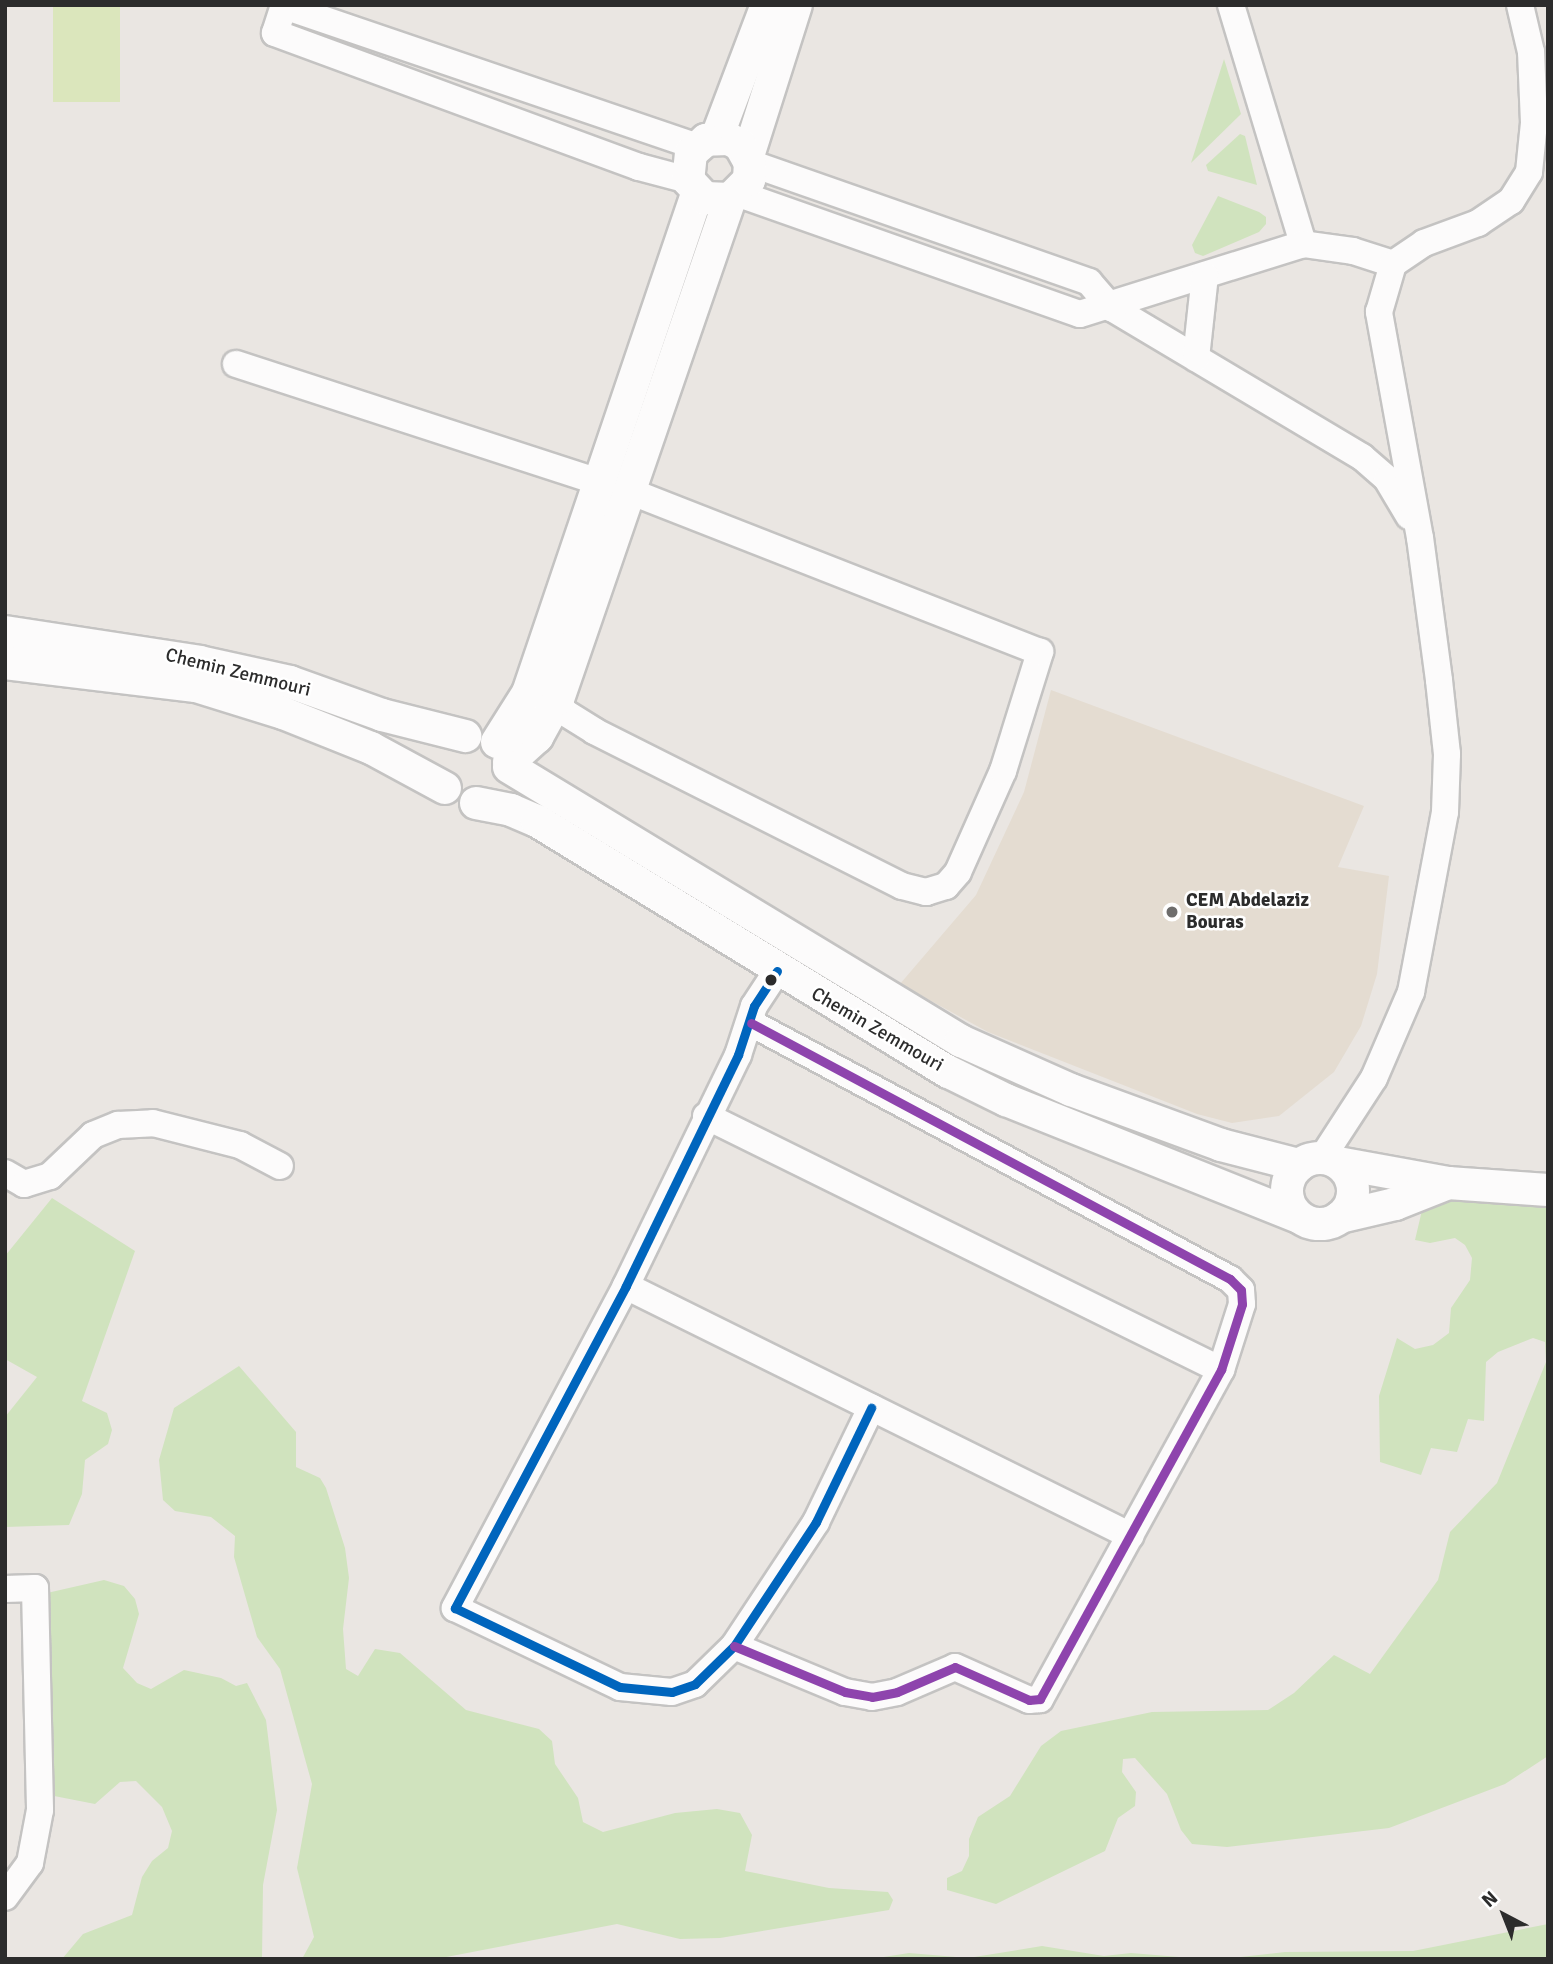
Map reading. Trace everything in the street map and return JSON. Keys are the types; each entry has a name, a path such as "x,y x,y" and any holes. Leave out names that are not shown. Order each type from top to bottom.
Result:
{"street":[{"path":"505,757 537,737 558,699 693,187 687,161 706,141 767,5"},
{"path":"505,757 465,736 442,757 445,788 458,800 476,803 500,792 505,757 528,693 735,196 749,180 749,160 796,5"},
{"path":"1231,5 1303,244"},
{"path":"1320,1162 1352,1184 1348,1208 1340,1217 1319,1224 1299,1217 1287,1197 1287,1185 1320,1162 1374,1079 1411,992 1444,812 1447,754 1420,538 1379,312 1392,264 1424,243 1478,223 1511,201 1529,172 1534,122 1531,52 1520,5"},
{"path":"1392,264 1353,251 1303,244 1112,308 1080,314 735,196 713,201 693,187 275,33 284,6 706,141 740,145 749,160 1089,282 1112,308 1362,457 1387,479 1420,538"},
{"path":"1196,358 1205,275"},
{"path":"236,364 614,489 1040,652 1003,771 958,872 946,886 926,892 902,886 796,835 594,731 564,712 558,699"},
{"name":"Chemin Zemmouri","path":"5,632 200,662 289,682 382,715 465,736"},
{"name":"Chemin Zemmouri","path":"5,663 196,687 283,713 371,748 445,788"},
{"name":"Chemin Zemmouri","path":"505,757 972,1047 1015,1068 1221,1145 1447,1183 1548,1190"},
{"name":"Chemin Zemmouri","path":"476,803 511,810 537,821 777,971 1006,1100 1299,1217"},
{"path":"777,971 754,1006 751,1023 626,1286 455,1608 620,1687 672,1692 695,1684 734,1647 816,1522 871,1408"},
{"path":"734,1647 845,1692 872,1697 897,1692 956,1667 1035,1701 1040,1699 1221,1370 1242,1304 1241,1290 1230,1279 751,1023"},
{"path":"706,1116 1221,1370"},
{"path":"5,1173 24,1184 50,1176 93,1135 118,1125 153,1123 240,1145 281,1166"},
{"name":"Chemin Zemmouri","path":"1340,1217 1395,1204 1447,1183"},
{"path":"626,1286 1131,1536"},
{"path":"5,1589 35,1588 40,1810 30,1863 5,1897"}],"shaded area":[{"name":"CEM Abdelaziz Bouras","path":"1051,690 1364,806 1338,867 1389,876 1377,974 1361,1026 1334,1072 1279,1116 1232,1123 1197,1114 988,1032 900,984 976,895 1024,792"}],"green space":[{"path":"53,5 120,5 120,102 53,102"},
{"path":"1224,59 1241,114 1191,163"},
{"path":"1240,134 1245,136 1257,185 1208,171 1206,165"},
{"path":"1218,196 1259,212 1266,217 1266,224 1259,232 1203,256 1195,253 1192,245"},
{"path":"52,1198 135,1251 82,1401 107,1413 112,1430 108,1444 85,1460 82,1494 69,1525 5,1527 5,1417 37,1377 5,1359 5,1256"},
{"path":"1455,1200 1548,1202 1548,1756 1505,1784 1389,1828 1227,1847 1192,1844 1181,1830 1167,1794 1135,1758 1123,1759 1122,1772 1136,1792 1135,1806 1118,1818 1105,1851 996,1904 947,1890 947,1878 962,1871 969,1856 969,1839 978,1817 1010,1796 1041,1746 1061,1731 1152,1712 1268,1710 1294,1693 1334,1655 1370,1674 1438,1580 1450,1532 1497,1483 1546,1362 1545,1342 1533,1338 1498,1352 1486,1362 1484,1421 1468,1419 1457,1452 1431,1448 1421,1475 1380,1462 1379,1396 1397,1338 1415,1349 1433,1345 1449,1333 1451,1308 1470,1280 1472,1258 1465,1245 1455,1238 1430,1243 1415,1240 1423,1206"},
{"path":"239,1366 296,1432 296,1467 320,1478 326,1488 345,1548 349,1578 343,1629 346,1669 358,1676 375,1649 400,1653 466,1710 539,1729 552,1741 555,1764 578,1798 583,1822 603,1832 675,1813 717,1809 740,1813 752,1835 745,1871 829,1888 888,1892 893,1900 889,1910 720,1938 680,1939 617,1924 436,1959 302,1959 314,1937 297,1868 312,1784 280,1669 257,1637 234,1557 235,1536 211,1517 175,1511 163,1500 159,1460 174,1408"},
{"path":"104,1580 124,1586 135,1599 139,1614 123,1668 137,1683 151,1689 184,1670 221,1678 236,1686 247,1683 266,1720 277,1810 263,1885 262,1959 62,1959 83,1934 132,1915 142,1877 152,1861 168,1848 172,1831 162,1807 136,1781 120,1782 95,1804 49,1795 47,1593"},
{"path":"1548,1924 1548,1959 1223,1959 1285,1952 1413,1951"},
{"path":"1042,1946 1104,1956 1131,1953 1203,1959 871,1959 909,1953 968,1958"}],"transit line":[{"path":"777,971 754,1006 738,1055 626,1286 455,1608 620,1687 672,1692 695,1684 734,1646 816,1522 871,1408"},
{"path":"734,1646 845,1692 872,1697 897,1692 955,1667 1029,1700 1040,1699 1221,1370 1242,1304 1241,1290 1230,1279 751,1023"}],"place":[{"name":"CEM Abdelaziz Bouras","path":"1172,912"}]}
